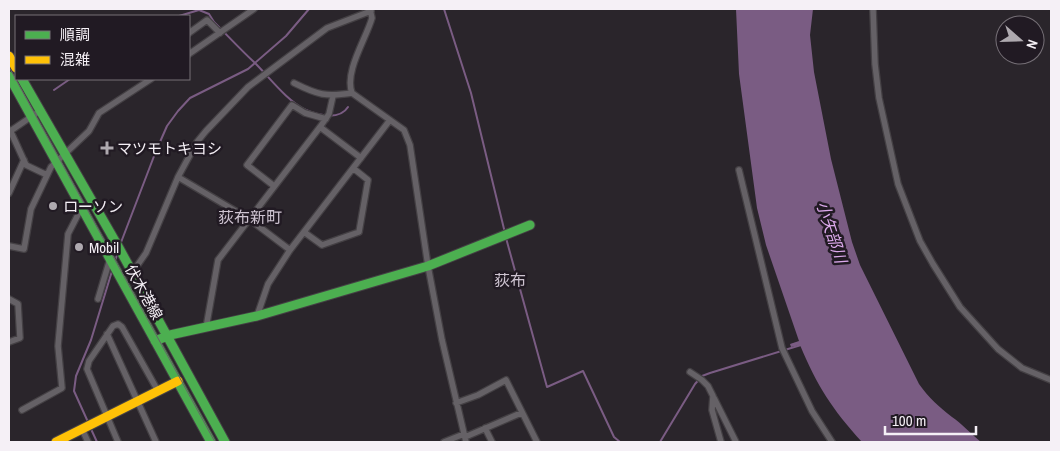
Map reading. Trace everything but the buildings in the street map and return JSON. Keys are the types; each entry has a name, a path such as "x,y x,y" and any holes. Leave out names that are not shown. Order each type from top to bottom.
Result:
{"main road":[{"name":"伏木港線","path":"23,80 225,442"},
{"name":"伏木港線","path":"10,82 31,115 211,442"},
{"path":"155,342 165,336 257,316 428,266 530,225"},
{"path":"56,442 71,438 82,429 178,381"}],"street":[{"path":"190,53 254,9"},
{"path":"873,9 875,64 879,98 898,184 920,241 960,307 998,349 1022,368 1051,380"},
{"path":"132,273 146,253 178,177 197,142 248,87 328,28 371,10 370,26 350,74 350,86 352,93 404,130 410,145 428,266 465,438"},
{"path":"190,32 207,20 220,33"},
{"path":"9,246 24,249 31,209 47,175 56,161 89,131 100,113 150,80"},
{"path":"294,83 314,93 333,96 352,93"},
{"path":"206,328 218,260 326,120 330,114 333,96"},
{"path":"274,186 247,164 292,105 304,113 326,120"},
{"path":"41,110 9,131 26,164 47,175"},
{"path":"257,316 268,284 290,250 390,120"},
{"path":"320,127 361,158"},
{"path":"9,193 24,160"},
{"path":"304,232 322,245 359,232 368,180 353,168"},
{"path":"739,170 782,348 812,411 832,442"},
{"path":"178,177 249,219 290,250"},
{"path":"22,410 62,388 58,346 68,234 82,207"},
{"path":"98,299 110,259"},
{"path":"9,299 18,304 20,338 9,342"},
{"path":"118,442 87,370 89,361 113,326 118,324 122,327 158,391"},
{"path":"107,334 156,442"},
{"path":"690,372 708,386 736,442"},
{"path":"456,403 478,396 506,380 537,442"},
{"path":"713,396 712,410 721,442"},
{"path":"444,442 465,438 522,413"},
{"path":"485,428 492,442"},
{"path":"82,429 88,442"}],"water":[{"name":"小矢部川","path":"736,9 813,9 810,35 814,72 831,159 852,242 860,265 919,384 938,406 981,442 862,442 842,419 826,396 800,345 791,347 790,344 799,341 766,245 757,208 739,74"}],"waterway":[{"path":"120,245 156,151 167,126 178,111 190,98 248,69 286,36 309,9"},
{"path":"444,9 471,93 505,233"},
{"path":"182,15 199,10 209,14 214,22 279,89 306,110 329,116 340,114 348,107"},
{"path":"54,90 69,80"},
{"path":"506,238 547,387 583,371 614,437 620,442"},
{"path":"115,261 118,252"},
{"path":"88,422 74,391 76,376 91,340 112,271"},
{"path":"660,442 695,384 702,376 801,345"},
{"path":"91,429 97,442"}],"tram line":[{"path":"9,67 15,78"},
{"path":"16,80 215,442"}],"traffic: fast":[{"path":"9,76 211,442"},
{"path":"23,80 119,248 225,442"},
{"path":"155,341 170,335 257,316 428,266 530,225"}],"traffic: slow":[{"path":"9,56 15,66"},
{"path":"56,442 178,381"}],"place":[{"name":"マツモトキヨシ","path":"107,148"},
{"name":"ローソン","path":"53,206"},
{"name":"Mobil","path":"79,247"}],"district":[{"name":"荻布新町","path":"250,217"},
{"name":"荻布","path":"510,280"}]}
